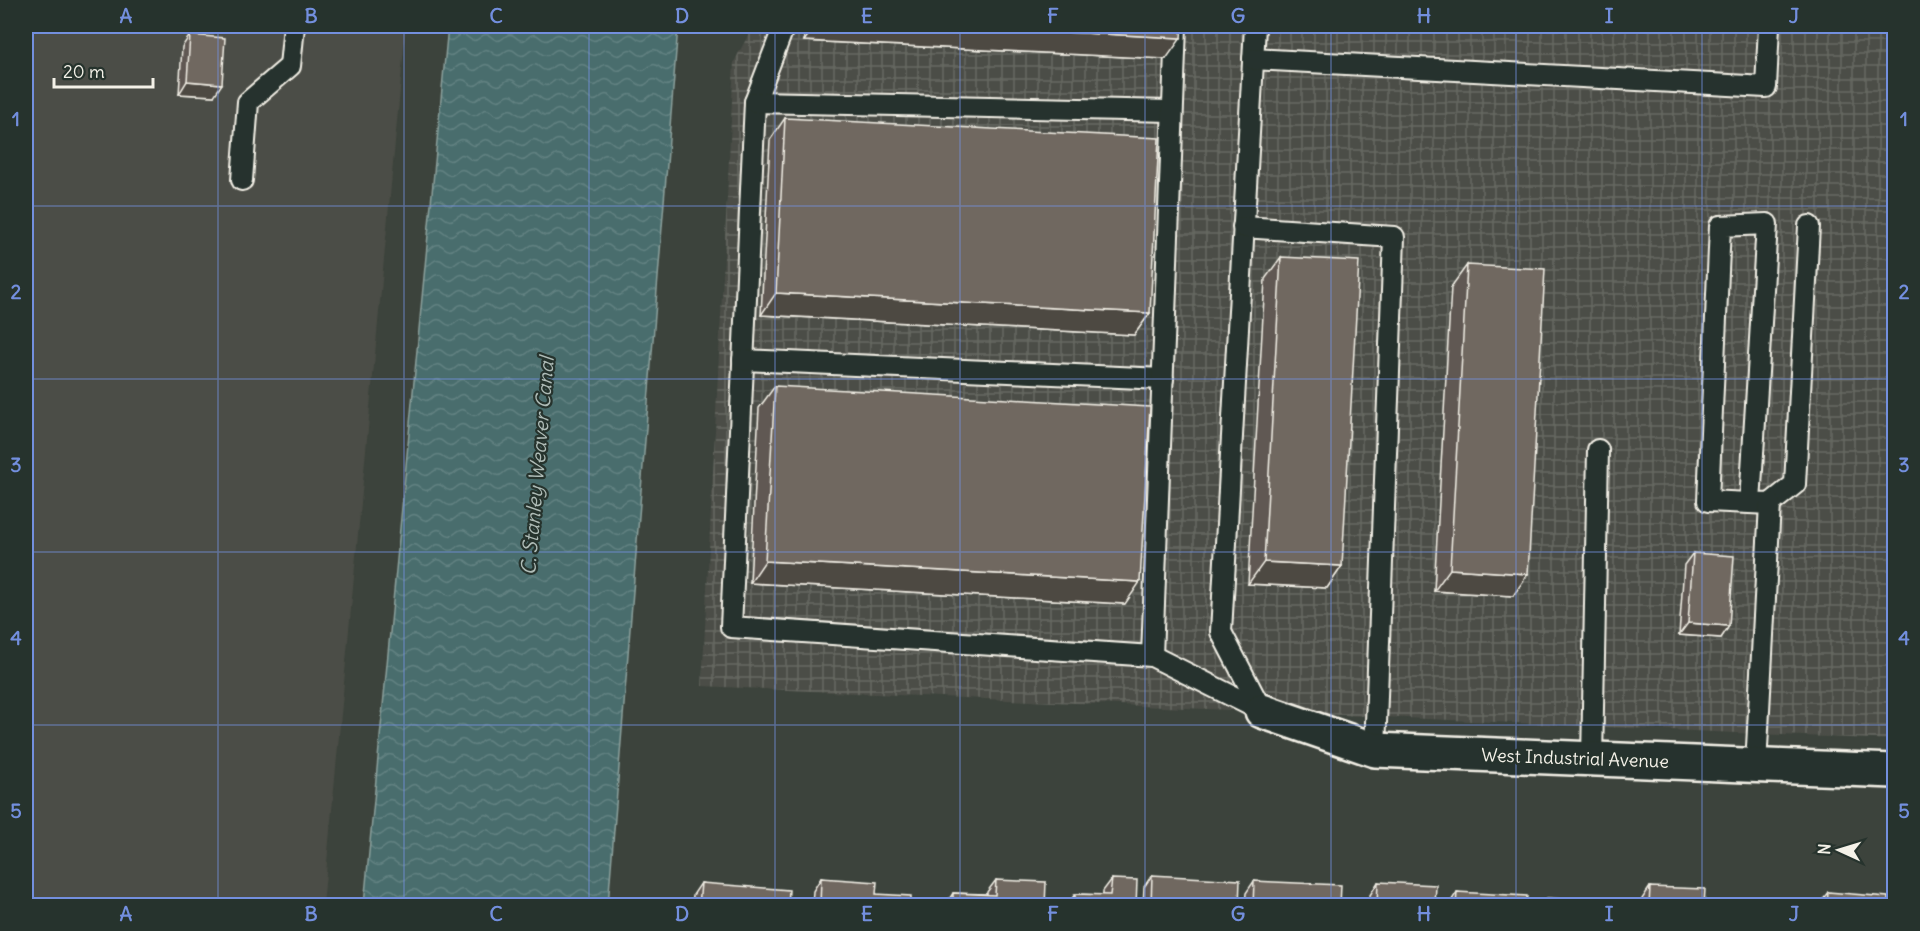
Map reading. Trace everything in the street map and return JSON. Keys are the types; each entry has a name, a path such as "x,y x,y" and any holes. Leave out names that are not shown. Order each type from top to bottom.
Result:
{"street":[{"name":"West Industrial Avenue","path":"1262,711 1375,750 1894,771"}],"lane":[{"path":"242,180 248,102 290,66 294,26"},
{"path":"784,26 755,102 731,627 1152,656 1262,711"},
{"path":"1152,656 1176,26"},
{"path":"1255,26 1221,632 1262,711"},
{"path":"1253,59 1766,87 1769,26"},
{"path":"755,102 1172,111"},
{"path":"1750,503 1767,224 1720,225 1708,501 1770,504 1795,484 1809,226"},
{"path":"1243,227 1394,237 1375,750"},
{"path":"742,360 1163,379"},
{"path":"1592,759 1598,450"},
{"path":"1756,766 1770,504"}],"shaded area":[{"path":"26,26 406,26 323,905 26,905"},
{"path":"753,26 1894,26 1894,740 702,686 734,62"}],"water":[{"name":"C. Stanley Weaver Canal","path":"448,26 678,26 608,905 364,905"}],"building":[{"path":"945,26 1182,26 1181,38"},
{"path":"190,35 225,38 222,84 187,81"},
{"path":"785,118 1159,138 1150,313 776,293"},
{"path":"1281,257 1359,261 1342,566 1264,562"},
{"path":"1467,265 1545,269 1528,574 1450,569"},
{"path":"775,386 1150,407 1140,582 765,561"},
{"path":"1693,553 1734,556 1729,626 1688,623"},
{"path":"1152,875 1240,880 1239,906 1151,906"},
{"path":"821,878 877,882 876,894 911,896 911,906 820,906"},
{"path":"1112,879 1137,880 1136,906 1075,906 1075,894 1110,895"},
{"path":"996,880 1046,882 1045,906 953,906 953,893 995,895"},
{"path":"1254,881 1341,885 1340,906 1253,906"},
{"path":"1378,882 1436,885 1435,906 1377,906"},
{"path":"701,883 789,890 788,906 699,906"},
{"path":"1650,887 1705,889 1704,906 1649,906"},
{"path":"1457,892 1527,896 1526,906 1456,906"},
{"path":"1828,892 1888,897 1888,906 1827,906"},
{"path":"1547,898 1619,902 1619,906 1546,906"},
{"path":"1737,903 1773,904 1773,906 1737,906"}]}
